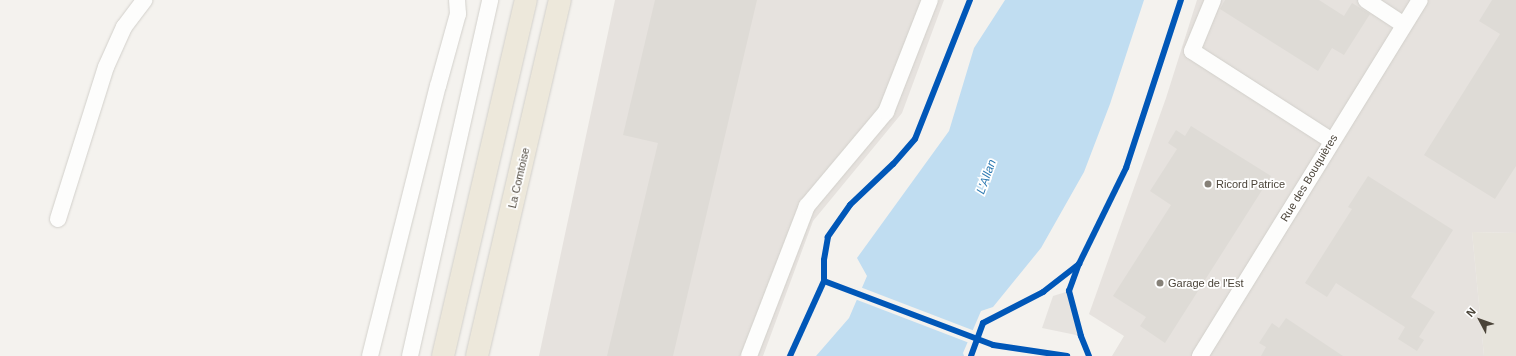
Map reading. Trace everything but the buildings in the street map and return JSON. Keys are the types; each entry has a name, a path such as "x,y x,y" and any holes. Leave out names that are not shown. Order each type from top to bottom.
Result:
{"highway":[{"path":"443,356 526,0"},
{"name":"La Comtoise","path":"477,356 560,0"}],"street":[{"path":"58,220 106,67 124,27 131,0"},
{"path":"124,27 144,0"},
{"path":"370,356 438,86 458,14 457,0"},
{"path":"410,356 490,0"},
{"path":"749,356 807,206 886,112 930,0"},
{"path":"1213,0 1192,51 1332,141"},
{"path":"1366,0 1404,25"},
{"name":"Rue des Bouquières","path":"1200,356 1420,0"}],"shaded area":[{"path":"615,0 944,0 902,113 813,221 763,356 539,356"},
{"path":"1197,0 1516,0 1516,233 1472,232 1484,356 1112,356 1124,336 1089,314 1166,98"},
{"path":"1472,232 1516,233 1516,356 1484,356"},
{"path":"1069,291 1081,336 1042,328 1053,296"}],"water":[{"name":"L'Allan","path":"1005,0 1144,0 1110,104 1084,172 1041,248 993,307 981,311 963,353 964,356 816,356 849,318 867,276 857,258 949,131 974,48"}],"pier":[{"path":"860,287 975,331 970,343 855,299"}],"cycle path":[{"path":"970,0 915,139 893,164 850,205 828,237 824,260 824,281 993,345 1067,356"},
{"path":"1089,356 1081,336 1069,291 1079,264 1126,168 1181,0"},
{"path":"971,356 983,323 1043,292 1079,264"},
{"path":"790,356 824,281"}],"place":[{"name":"Ricord Patrice","path":"1208,184"},
{"name":"Garage de l'Est","path":"1160,283"}]}
